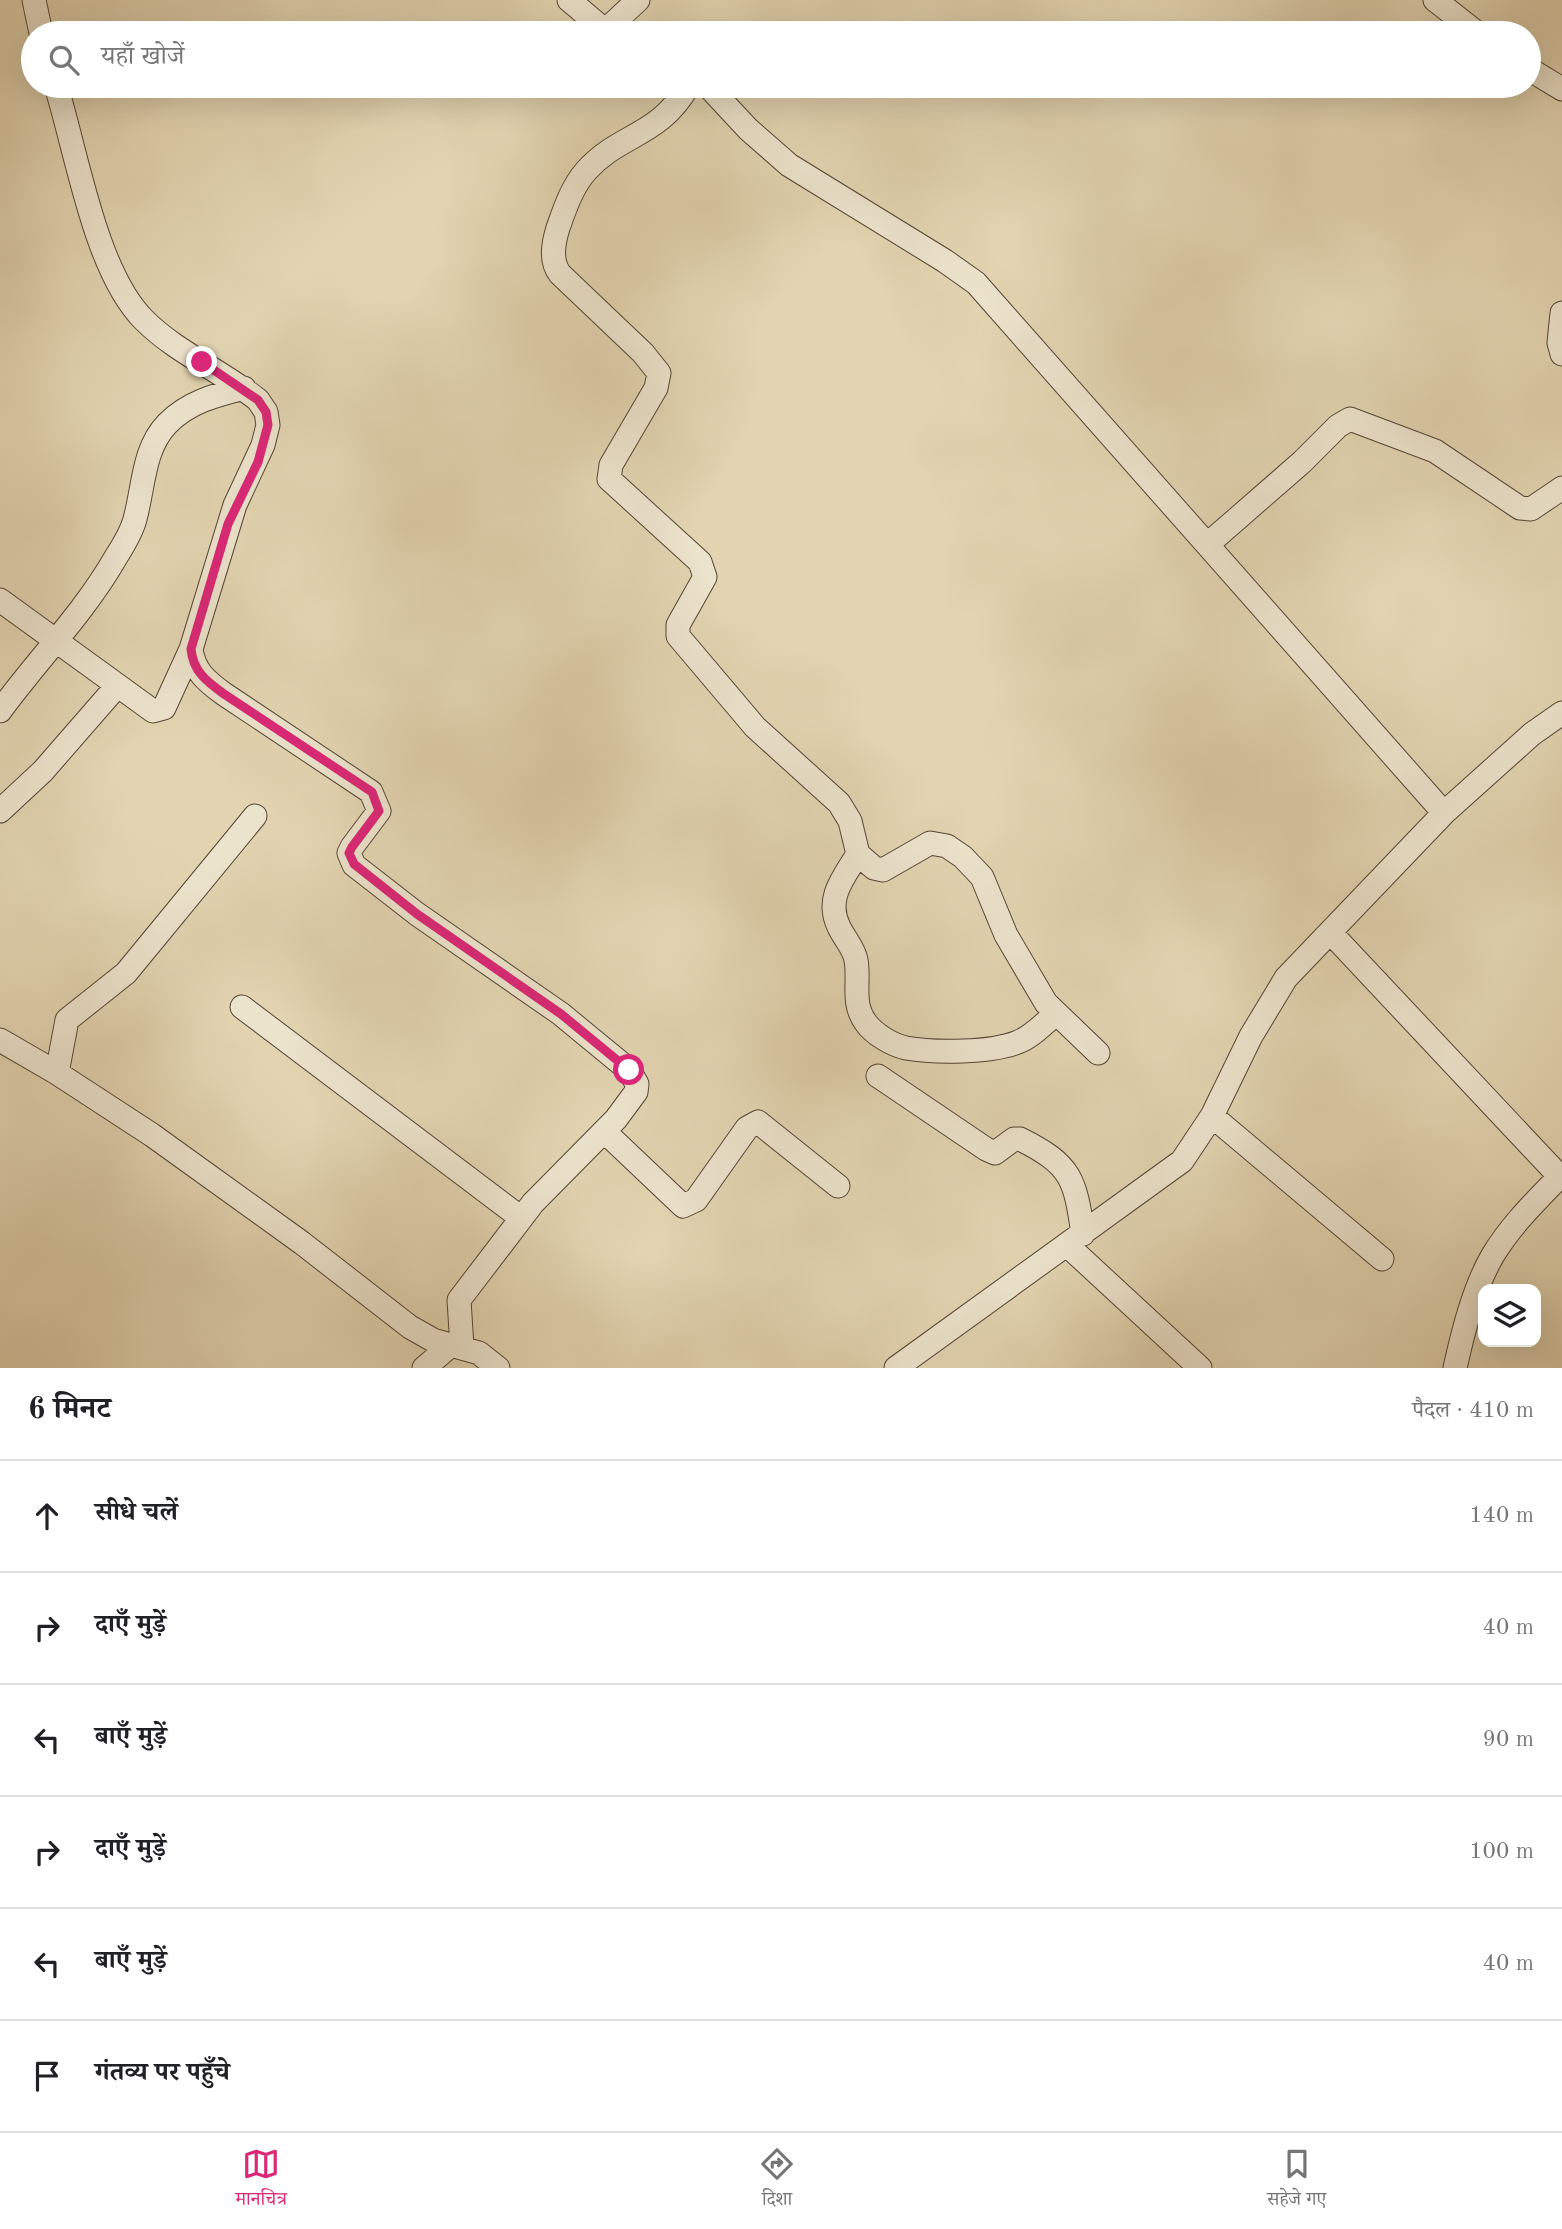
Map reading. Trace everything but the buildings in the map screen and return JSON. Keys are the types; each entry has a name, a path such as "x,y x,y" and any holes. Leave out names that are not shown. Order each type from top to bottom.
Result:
{"street":[{"path":"34,0 38,21"},
{"path":"569,0 593,21"},
{"path":"617,21 638,0"},
{"path":"1435,0 1462,21"},
{"path":"1541,76 1562,89"},
{"path":"0,600 58,640 145,708 159,712 168,701 191,649 231,514 264,445 266,412 258,400 244,388 157,332 131,305 113,273 60,98"},
{"path":"681,98 669,115 604,155 580,178 557,233 555,267 652,362 659,373 656,388 608,473 612,484 691,553 704,569 702,583 678,625 678,636 755,727 839,803 850,821 858,854 874,868 883,870 930,843 947,846 963,857 982,877 1011,944 1046,1003 1098,1052"},
{"path":"719,98 748,129 789,165 946,261 976,283 1444,813"},
{"path":"1562,313 1559,343 1562,354"},
{"path":"0,711 58,640 115,558 135,521 148,459 159,434 178,414 193,404 244,388"},
{"path":"1208,544 1302,463 1338,426 1350,419 1436,451 1520,508 1531,509 1562,488"},
{"path":"191,649 192,663 207,681 372,792 379,811 349,853 354,864 417,914 561,1014 629,1070 637,1084 636,1092 605,1132 553,1181 521,1218 459,1300 456,1347"},
{"path":"0,811 43,771 117,686"},
{"path":"896,1368 1182,1161 1212,1115 1266,1008 1286,978 1444,813 1532,734 1562,713"},
{"path":"57,1073 66,1020 126,973 255,816"},
{"path":"858,854 832,902 834,913 856,960 857,1007 866,1023 882,1037 904,1048 943,1050 1005,1047 1021,1041 1056,1014"},
{"path":"1330,932 1561,1177 1522,1216 1492,1257 1483,1276 1455,1368"},
{"path":"242,1007 521,1218"},
{"path":"5,1048 57,1073 152,1135 302,1243 410,1327 456,1347 479,1353 498,1368"},
{"path":"878,1076 986,1149 995,1153 1014,1139 1020,1139 1053,1158 1073,1180 1077,1190 1075,1239 1200,1368"},
{"path":"1212,1115 1382,1259"},
{"path":"605,1132 683,1206 696,1199 747,1128 758,1122 838,1186"},
{"path":"424,1368 456,1347"}],"route":[{"path":"202,362 258,400 266,412 268,425 258,462 242,489 228,524 191,649 192,663 207,681 224,694 372,792 379,811 349,853 354,864 417,914 561,1014 629,1070"}]}
